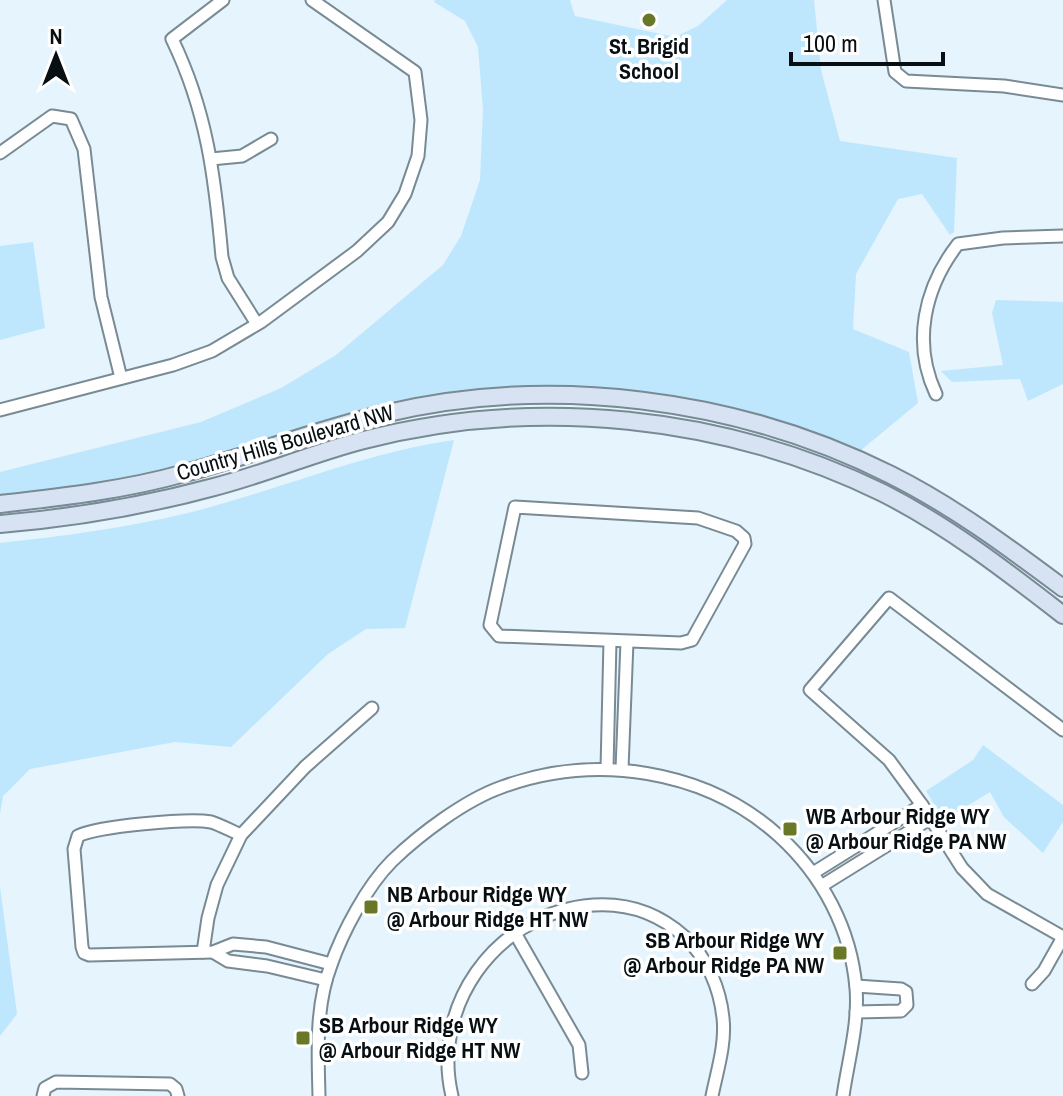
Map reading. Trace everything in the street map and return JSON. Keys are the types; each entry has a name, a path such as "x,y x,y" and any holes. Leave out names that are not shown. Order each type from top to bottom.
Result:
{"main road":[{"name":"Country Hills Boulevard NW","path":"0,504 94,493 166,478 386,413 506,397 597,398 693,409 744,420 844,453 955,511 1063,588"},
{"name":"Country Hills Boulevard NW","path":"0,524 92,514 152,502 215,487 364,440 413,429 526,417 616,419 674,426 728,438 825,468 883,494 932,521 976,549 1063,615"}],"street":[{"path":"223,0 172,39 188,71 204,122 222,257 228,278 257,324"},
{"path":"0,410 173,365 212,351 257,324 357,251 388,222 405,194 418,156 421,120 415,72 312,0"},
{"path":"884,0 895,72 906,81 1004,86 1063,95"},
{"path":"0,153 52,116 71,119 84,149 101,297 121,378"},
{"path":"211,159 242,156 271,139"},
{"path":"936,394 921,341 927,304 946,260 958,244 1003,238 1063,236"},
{"path":"515,507 698,518 742,534 745,544 743,551 692,640 681,643 610,641 499,636 492,629 515,507"},
{"path":"1032,984 1044,971 1062,938 987,894 962,868 889,760 810,690 889,598 1063,730"},
{"path":"607,769 610,641"},
{"path":"622,769 627,642"},
{"path":"208,952 208,918 217,885 241,835 305,767 372,708"},
{"path":"319,1096 317,1025 326,980 354,915 390,863 438,822 509,784 549,774 607,769 663,776 726,799 755,815 799,855 823,885 843,928 856,986 856,1012 843,1096"},
{"path":"813,873 922,805"},
{"path":"823,885 931,818"},
{"path":"241,835 211,822 174,822 83,833 76,841 75,863 84,953 208,952 233,944 266,947 331,964"},
{"path":"452,1096 447,1076 448,1039 458,1003 475,972 493,950 541,917 565,908 605,903 641,909 672,925 694,946 708,967 718,991 724,1020 712,1096"},
{"path":"515,933 579,1045 582,1073"},
{"path":"208,952 228,961 267,966 326,980"},
{"path":"856,986 901,989 906,992 907,1005 901,1011 856,1012"},
{"path":"43,1096 45,1088 56,1082 170,1084 178,1096"}],"shaded area":[{"path":"435,0 570,0 575,16 675,37 698,26 727,0 814,0 821,70 840,141 957,158 954,232 950,235 922,194 898,199 856,274 853,329 909,352 918,403 860,451 793,425 685,399 576,387 466,390 358,410 237,449 149,472 0,495 0,472 201,422 281,388 336,355 443,265 461,236 480,180 483,110 478,47 465,21"},
{"path":"33,242 45,328 0,340 0,246"},
{"path":"996,300 1063,302 1063,384 1028,401 1020,379 952,382 941,371 1003,365 992,313"},
{"path":"454,440 405,628 366,629 328,654 231,747 175,742 30,769 3,796 0,814 0,543 165,518 386,454"},
{"path":"983,745 1063,805 1063,822 1043,853 1004,817 990,792 944,820 926,791 973,760"},
{"path":"0,887 17,1014 0,1036"}],"place":[{"name":"St. Brigid School","path":"649,20"},
{"name":"WB Arbour Ridge WY @ Arbour Ridge PA NW","path":"790,829"},
{"name":"NB Arbour Ridge WY @ Arbour Ridge HT NW","path":"371,907"},
{"name":"SB Arbour Ridge WY @ Arbour Ridge PA NW","path":"840,953"},
{"name":"SB Arbour Ridge WY @ Arbour Ridge HT NW","path":"303,1038"}]}
